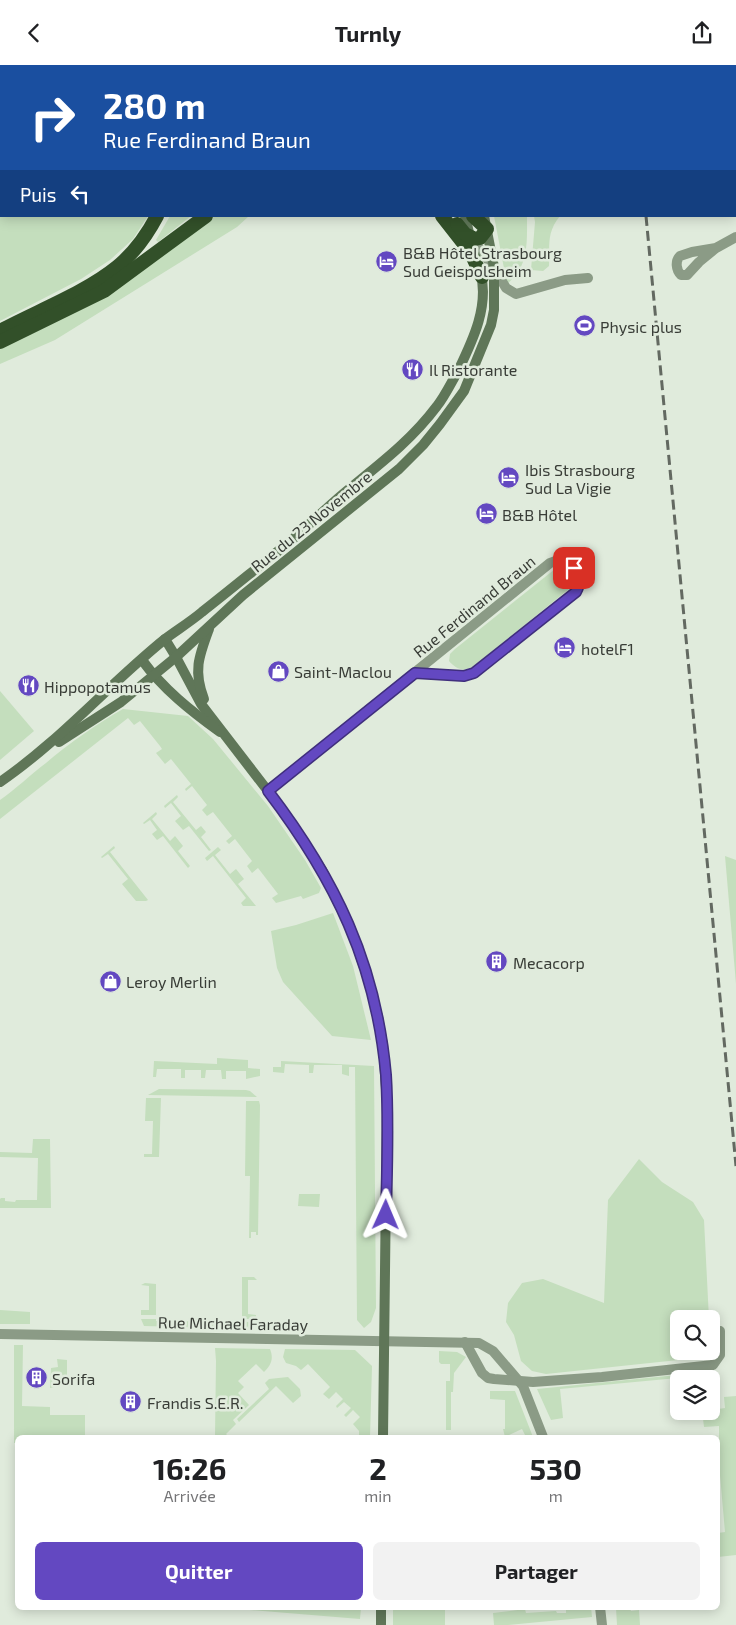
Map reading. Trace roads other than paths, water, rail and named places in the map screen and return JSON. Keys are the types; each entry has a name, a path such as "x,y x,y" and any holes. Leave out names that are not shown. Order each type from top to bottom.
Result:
{"highway":[{"path":"0,331 85,287 117,267 141,243 156,217"},
{"path":"0,342 104,291 205,217"},
{"path":"443,217 471,253 482,277"},
{"path":"453,217 466,234 475,239 480,237 486,223 475,217"}],"main road":[{"path":"0,783 27,763 85,713 124,674 165,639 288,543 343,494 398,449 437,406 451,384 473,339 482,307 482,277 465,217"},
{"name":"Rue du 23 Novembre","path":"27,763 117,704 135,690 197,639 243,595 399,469 423,445 464,391 491,325 494,310 494,268 486,223"},
{"path":"210,627 199,654 198,679 210,714"},
{"path":"165,639 201,704 268,791 322,870 359,949 378,1017 384,1059 387,1104 383,1435"},
{"path":"142,660 153,675 192,711 226,737"},
{"path":"381,1610 381,1625"}],"street":[{"path":"470,236 494,268 506,288 516,293 565,280 588,278"},
{"path":"716,248 736,237"},
{"name":"Rue Ferdinand Braun","path":"268,791 550,563 557,559 563,560 578,575 580,583 576,592 474,673 464,676 415,673"},
{"name":"Rue Michael Faraday","path":"0,1334 479,1343 498,1355 520,1381 525,1389 542,1435"},
{"path":"466,1342 479,1369 485,1376 494,1379 533,1382 602,1377 713,1365 718,1360"},
{"path":"600,1610 602,1625"}],"railway":[{"path":"646,217 736,1166"}],"place":[{"name":"B&B Hôtel Strasbourg Sud Geispolsheim","path":"387,261"},
{"name":"Physic plus","path":"584,326"},
{"name":"Il Ristorante","path":"413,369"},
{"name":"Ibis Strasbourg Sud La Vigie","path":"509,478"},
{"name":"B&B Hôtel","path":"486,514"},
{"name":"hotelF1","path":"565,648"},
{"name":"Saint-Maclou","path":"278,671"},
{"name":"Hippopotamus","path":"28,686"},
{"name":"Mecacorp","path":"497,962"},
{"name":"Leroy Merlin","path":"110,981"},
{"name":"Sorifa","path":"36,1378"},
{"name":"Frandis S.E.R.","path":"131,1402"}]}
